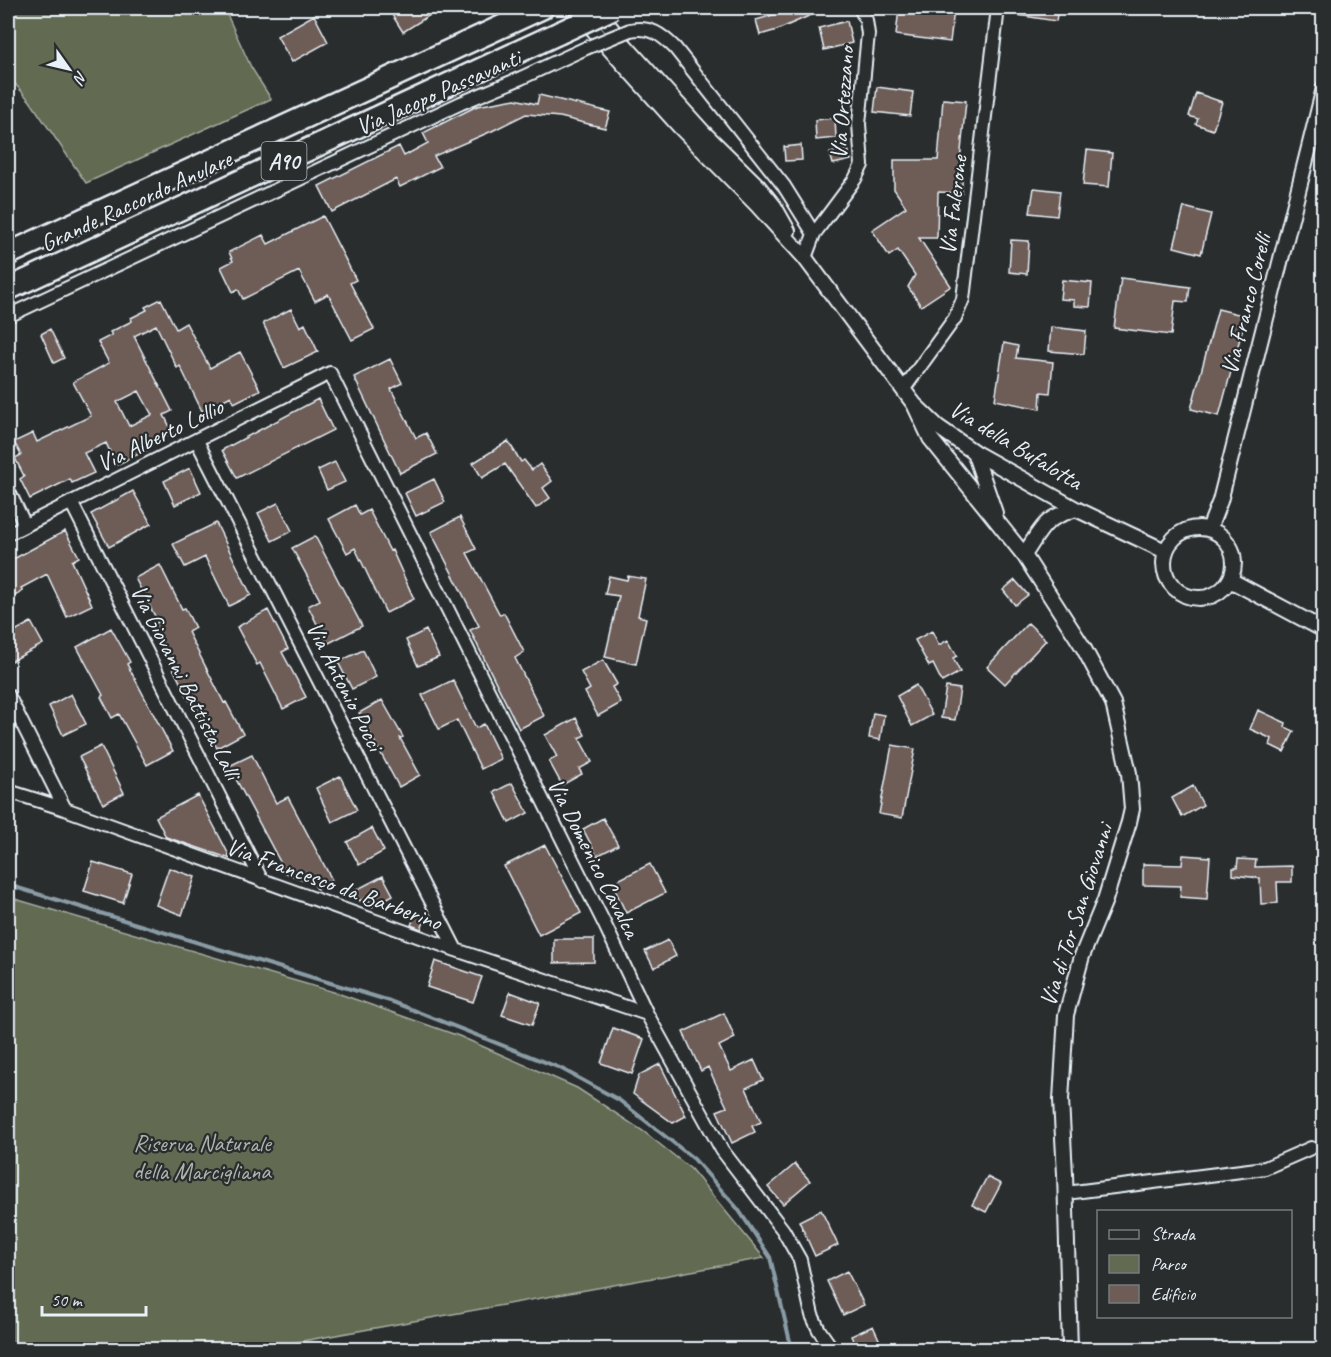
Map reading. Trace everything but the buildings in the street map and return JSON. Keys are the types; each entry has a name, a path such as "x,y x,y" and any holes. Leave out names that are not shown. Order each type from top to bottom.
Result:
{"highway":[{"name":"Grande Raccordo Anulare","path":"8,254 542,8"},
{"name":"Grande Raccordo Anulare","path":"8,288 613,8"}],"street":[{"name":"Via della Bufalotta","path":"575,8 680,127 757,205 805,258"},
{"name":"Via della Bufalotta","path":"594,8 703,132 758,186 774,207 805,258 903,390 938,427 974,452 1076,509 1165,551"},
{"name":"Via Ortezzano","path":"805,258 814,234 855,179 862,165 859,124 868,34 866,20 860,8"},
{"name":"Via Falerone","path":"903,390 955,318 963,299 998,8"},
{"name":"Via Jacopo Passavanti","path":"8,316 461,103 586,48 630,30 641,28 653,31 675,48 784,186 814,234"},
{"name":"Via Franco Corelli","path":"1209,529 1220,501 1323,88"},
{"name":"Via Alberto Lollio","path":"8,534 330,373"},
{"name":"Via Domenico Cavalca","path":"330,373 647,1014 722,1150 783,1230 800,1260 812,1315 833,1350"},
{"path":"914,404 930,438 1003,528"},
{"name":"Via Antonio Pucci","path":"197,441 456,950"},
{"path":"974,452 990,501 1003,528"},
{"path":"8,490 26,525"},
{"name":"Via Giovanni Battista Lalli","path":"71,502 262,881"},
{"path":"1024,555 1049,519 1056,514 1076,509"},
{"path":"1201,527 1209,529 1224,538 1231,548 1234,559 1230,580 1222,590 1213,595 1197,598 1185,596 1169,582 1165,573 1165,551 1179,534 1201,527"},
{"name":"Via di Tor San Giovanni","path":"1003,528 1024,555 1083,647 1113,703 1129,773 1131,797 1129,822 1105,900 1082,956 1066,1015 1061,1100 1070,1350"},
{"path":"1230,580 1323,630"},
{"path":"8,694 64,809"},
{"name":"Via Francesco da Barberino","path":"8,791 456,950 647,1014"},
{"path":"1066,1193 1265,1168 1311,1148"}],"green space":[{"path":"8,8 224,8 251,67 271,99 86,183 30,101 8,76"},
{"name":"Riserva Naturale della Marcigliana","path":"8,897 337,993 459,1036 577,1088 643,1131 691,1169 764,1258 275,1346 275,1349 8,1349"}],"waterway":[{"path":"8,885 390,1001 560,1068 619,1100 694,1159 738,1209 770,1257 792,1350"}]}
